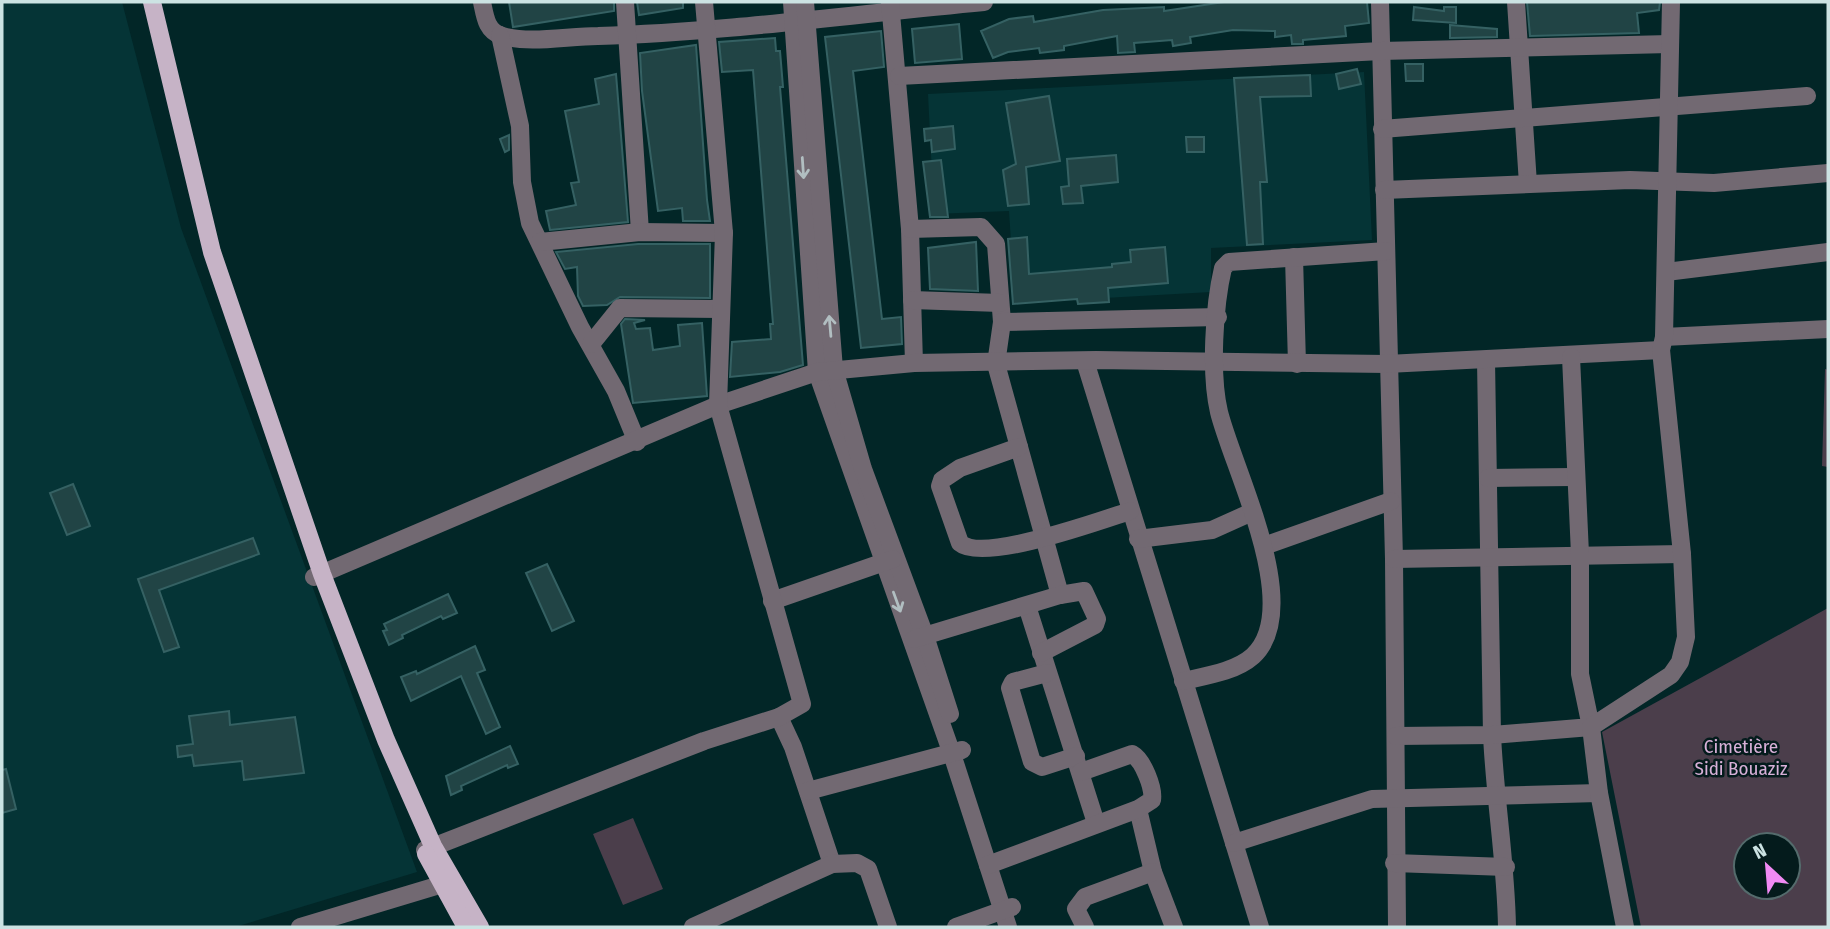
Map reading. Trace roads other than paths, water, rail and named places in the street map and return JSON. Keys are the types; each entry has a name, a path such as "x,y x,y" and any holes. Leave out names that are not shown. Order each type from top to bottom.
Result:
{"main road":[{"path":"142,2 198,234 383,753 466,927"},
{"path":"152,2 212,251 318,576"},
{"path":"447,883 480,927"}],"street":[{"path":"482,2 486,21 500,35 520,126 526,210 564,296 591,344 637,442"},
{"path":"625,2 640,232"},
{"path":"429,848 704,741 779,717 800,708 803,702 718,405 724,233 704,2"},
{"path":"792,2 800,21 825,371 863,469 890,560 993,863 1007,915 1018,927"},
{"path":"800,21 805,2"},
{"path":"500,35 628,35 800,21 891,6 984,2"},
{"path":"1380,2 1394,559 1394,863 1397,927"},
{"path":"1516,2 1528,184"},
{"path":"1396,736 1492,735 1591,727 1662,683 1680,662 1686,637 1682,554 1663,344 1671,2"},
{"path":"891,6 910,229 914,363"},
{"path":"899,76 1381,51 1670,44"},
{"path":"1382,129 1807,96"},
{"path":"1384,190 1666,180 1714,183 1828,173"},
{"path":"910,229 981,227 996,244 1002,322 996,364 1060,595"},
{"path":"540,242 640,232 724,233"},
{"path":"1183,681 1241,665 1255,655 1270,620 1273,588 1264,546 1218,409 1215,363 1221,276 1229,262 1385,251"},
{"path":"1665,272 1828,252"},
{"path":"1294,257 1297,364"},
{"path":"912,300 1000,303"},
{"path":"591,344 621,308 720,309"},
{"path":"1002,322 1218,317"},
{"path":"318,576 637,442 718,405 825,371 914,363 996,364 1085,360 1387,364 1571,357 1663,344 1828,328"},
{"path":"1571,357 1574,477 1580,554 1580,674 1591,727 1599,793 1625,927"},
{"path":"1085,360 1138,538 1261,927"},
{"path":"1486,360 1492,735 1495,795 1506,867 1507,927"},
{"path":"1019,447 946,475 940,486 960,543 964,547 977,551 1046,538 1130,512"},
{"path":"1488,478 1574,477"},
{"path":"1264,546 1391,501"},
{"path":"1138,538 1212,530 1252,512"},
{"path":"1394,559 1682,554"},
{"path":"772,601 890,560"},
{"path":"918,638 1060,595 1081,590 1086,592 1097,622 1090,631 1041,653"},
{"path":"1027,606 1096,823"},
{"path":"993,863 1150,803 1153,792 1136,756 1128,754 1079,764 1042,766 1032,762 1010,688 1013,682 1047,674"},
{"path":"779,717 793,747 832,864"},
{"path":"808,791 957,752"},
{"path":"1234,843 1366,800 1599,793"},
{"path":"1138,808 1153,872 1174,927"},
{"path":"692,927 832,864 852,862 865,866 888,927"},
{"path":"1394,863 1506,867"},
{"path":"1085,927 1076,909 1085,897 1153,872"},
{"path":"300,927 447,883"},
{"path":"956,927 1007,915"}],"park label":[{"name":"Cimetière Sidi Bouaziz","path":"1741,757"}]}
